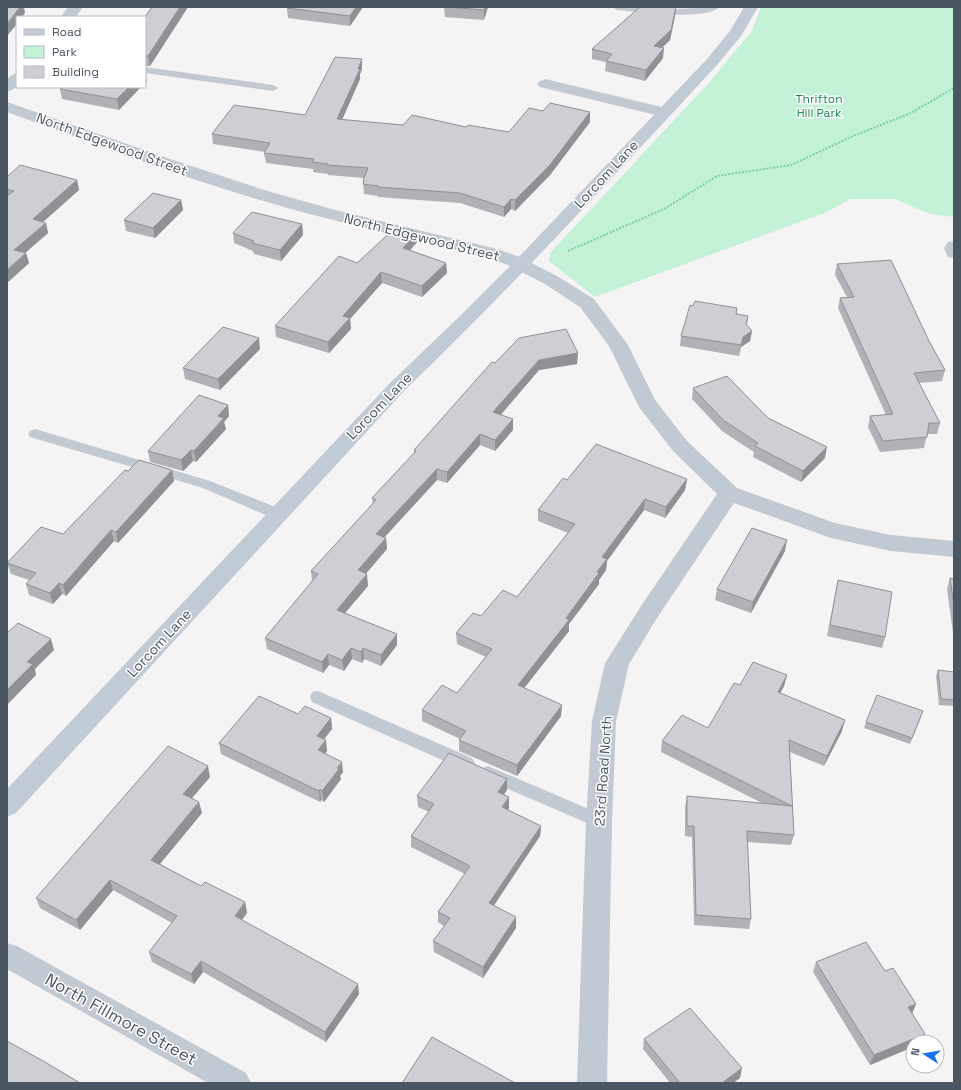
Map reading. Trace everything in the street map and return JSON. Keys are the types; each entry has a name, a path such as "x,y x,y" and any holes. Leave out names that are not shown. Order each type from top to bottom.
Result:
{"street":[{"path":"69,16 76,7"},
{"name":"Lorcom Lane","path":"7,806 398,386 468,320 664,112 729,42 741,26 751,7"},
{"path":"7,87 16,78"},
{"path":"545,84 664,112"},
{"name":"North Edgewood Street","path":"7,107 238,188 322,212 491,253 521,265 551,280 586,303 618,345 646,402 680,446 729,493 831,530 891,544 954,549"},
{"path":"954,246 954,253"},
{"name":"23rd Road North","path":"592,1083 599,822 604,721 617,663 649,612 729,493"},
{"name":"North Fillmore Street","path":"7,955 236,1083"}],"lane":[{"path":"617,7 661,13 678,13 710,9 714,7"},
{"path":"146,70 273,88"},
{"path":"35,434 205,484 278,514"},
{"path":"318,697 599,822"}],"path":[{"path":"565,252 664,209 717,176 791,165 853,136 911,113 954,88"}],"green space":[{"name":"Thrifton Hill Park","path":"761,7 954,7 954,217 930,214 895,199 850,199 827,212 595,297 549,261 551,252 706,86 752,31"}],"building":[{"path":"7,7 20,7 7,24"},
{"path":"152,7 180,7 148,56 146,56 146,16"},
{"path":"356,7 350,16 287,8"},
{"path":"446,7 485,7 484,10"},
{"path":"640,7 676,7 671,30 654,46 664,48 646,70 606,61 612,54 592,49"},
{"path":"335,57 362,59 358,69 360,69 337,119 403,125 412,115 466,127 468,125 509,132 529,108 543,111 550,103 590,112 550,165 515,200 511,199 504,207 460,193 378,187 363,184 368,168 327,165 328,164 312,162 314,159 264,153 270,143 212,134 234,105 305,115"},
{"path":"61,88 128,88 117,99 60,89"},
{"path":"20,165 77,180 33,219 46,223 14,250 26,253 7,270 7,196 14,191 7,189 7,177"},
{"path":"153,193 181,200 153,228 124,220"},
{"path":"252,212 302,224 280,250 252,243 254,241 233,233"},
{"path":"396,227 417,232 403,248 446,263 422,286 381,272 343,316 350,318 328,342 275,326 339,256 357,263"},
{"path":"891,260 929,341 945,370 914,373 940,423 929,423 927,437 883,441 870,416 893,414 840,298 854,297 837,264"},
{"path":"695,301 737,308 736,314 748,316 746,324 752,331 743,337 741,345 681,336 690,305 693,306"},
{"path":"223,327 259,338 218,379 183,368"},
{"path":"566,329 578,353 539,360 493,412 513,419 495,440 480,434 447,472 437,469 376,534 386,538 358,570 367,574 337,610 397,634 381,655 363,648 361,652 351,648 342,660 328,654 322,662 265,638 318,574 311,571 376,500 372,498 416,451 414,450 492,362 495,363 519,338"},
{"path":"727,376 768,418 827,447 803,471 755,446 758,443 723,420 693,388"},
{"path":"199,395 228,405 218,416 224,418 194,451 191,450 181,460 148,451"},
{"path":"596,444 687,479 666,507 645,499 602,557 607,559 597,572 599,573 566,618 569,620 518,685 562,705 517,765 459,740 466,731 422,710 442,685 457,693 492,649 456,633 473,613 481,616 503,590 517,597 575,524 538,510 563,478 567,480"},
{"path":"139,460 172,470 116,532 111,530 63,585 59,583 50,593 26,584 36,573 7,563 41,527 63,534 125,470 128,471"},
{"path":"752,528 787,540 753,602 717,589"},
{"path":"950,578 954,579 954,606"},
{"path":"838,580 892,592 885,637 830,625"},
{"path":"18,623 51,639 27,662 33,664 7,690 7,633"},
{"path":"753,662 787,675 778,692 845,720 827,756 789,740 794,835 747,831 751,919 696,915 694,826 687,826 687,796 792,806 662,741 682,715 708,728 734,683 740,685"},
{"path":"938,670 954,672 954,700 941,699"},
{"path":"877,695 923,711 912,738 866,722"},
{"path":"259,696 298,714 305,706 331,718 317,736 326,740 318,750 342,762 337,768 339,769 322,791 320,789 319,791 219,743"},
{"path":"168,746 208,766 183,794 199,802 151,860 201,886 205,882 245,902 235,916 358,984 325,1032 201,961 191,974 149,952 177,916 110,880 76,920 36,898"},
{"path":"449,753 507,779 498,792 509,797 502,807 541,826 489,903 516,917 483,967 433,941 450,918 438,912 470,866 411,836 434,804 417,796"},
{"path":"866,942 885,971 893,968 916,1004 908,1007 925,1034 905,1034 905,1042 874,1055 816,962"},
{"path":"690,1008 742,1068 722,1083 680,1083 644,1039"},
{"path":"432,1037 515,1083 402,1083"},
{"path":"7,1041 45,1062 80,1083 7,1083"}]}
